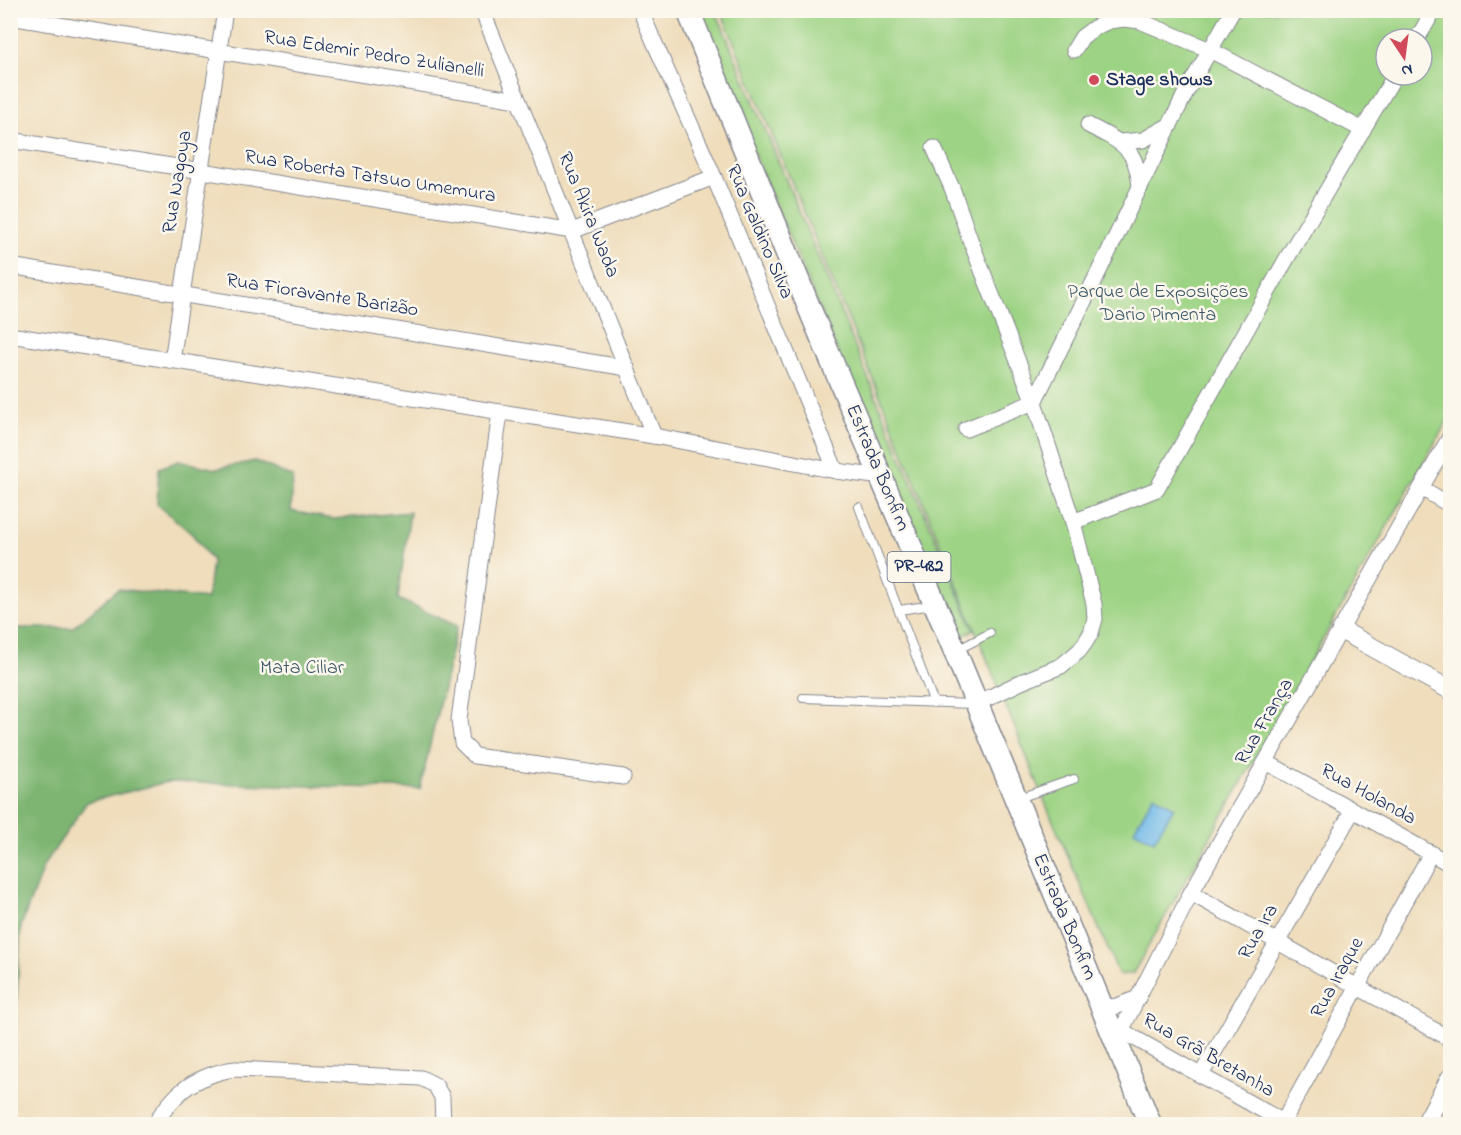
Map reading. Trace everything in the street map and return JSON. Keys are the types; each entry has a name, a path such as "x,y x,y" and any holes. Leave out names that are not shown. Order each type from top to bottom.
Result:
{"main road":[{"name":"Estrada Bonfim","path":"688,10 813,317 955,651 1015,799 1111,1021 1150,1125"}],"street":[{"name":"Rua Nagoya","path":"172,361 225,10"},
{"name":"Rua Akira Wada","path":"482,10 654,436"},
{"name":"Rua Galdino Silva","path":"640,10 714,177 836,471"},
{"path":"966,429 1034,402 1186,92 1233,10"},
{"path":"1424,27 1434,10"},
{"name":"Rua Edemir Pedro Zulianelli","path":"10,17 518,100"},
{"path":"1074,50 1082,37 1109,21 1124,19 1140,21 1210,50 1363,130"},
{"path":"1073,522 1156,489 1287,258 1388,87"},
{"path":"1088,125 1120,142 1134,157 1139,171 1140,188"},
{"path":"1120,142 1143,140 1170,125"},
{"name":"Rua Roberta Tatsuo Umemura","path":"10,140 572,231"},
{"path":"934,147 1034,402 1073,522 1094,604 1095,619 1091,633 1079,651 1061,666 976,704"},
{"path":"572,231 714,177"},
{"name":"Rua Fioravante Barizão","path":"10,266 627,368"},
{"path":"10,335 654,436 836,471 882,477"},
{"path":"500,412 459,720 462,742 475,756 623,777"},
{"name":"Rua França","path":"1111,1021 1138,998 1191,893 1450,437"},
{"path":"1421,488 1450,505"},
{"path":"1341,630 1450,690"},
{"name":"Rua Holanda","path":"1266,762 1450,864"},
{"name":"Rua Ira","path":"1201,1075 1353,810"},
{"name":"Rua Iraque","path":"1285,1124 1431,853"},
{"path":"1191,893 1450,1039"},
{"path":"1111,1021 1124,1004 1138,998"},
{"name":"Rua Grã Bretanha","path":"1111,1021 1285,1124"},
{"path":"159,1117 188,1086 224,1070 236,1070 421,1078 435,1085 442,1097 443,1125"},
{"path":"1425,1125 1450,1078"}],"lane":[{"path":"859,507 934,703"},
{"path":"898,610 935,604"},
{"path":"955,651 990,633"},
{"path":"803,698 976,704"},
{"path":"1015,799 1074,779"}],"green space":[{"path":"694,11 716,11 974,630 963,636 953,615 948,614"},
{"name":"Parque de Exposições Dario Pimenta","path":"721,11 1450,11 1450,416 1133,973 1119,975 1049,812"},
{"name":"Mata Ciliar","path":"179,461 216,469 255,461 293,477 291,511 333,519 410,512 398,599 457,626 420,789 167,782 87,802 44,865 21,926 11,1103 11,628 72,628 118,589 207,599 212,561 193,535 157,504 159,468"}],"water":[{"path":"1154,795 1174,807 1154,841 1134,830"}],"place":[{"name":"Stage shows","path":"1094,80"}]}
